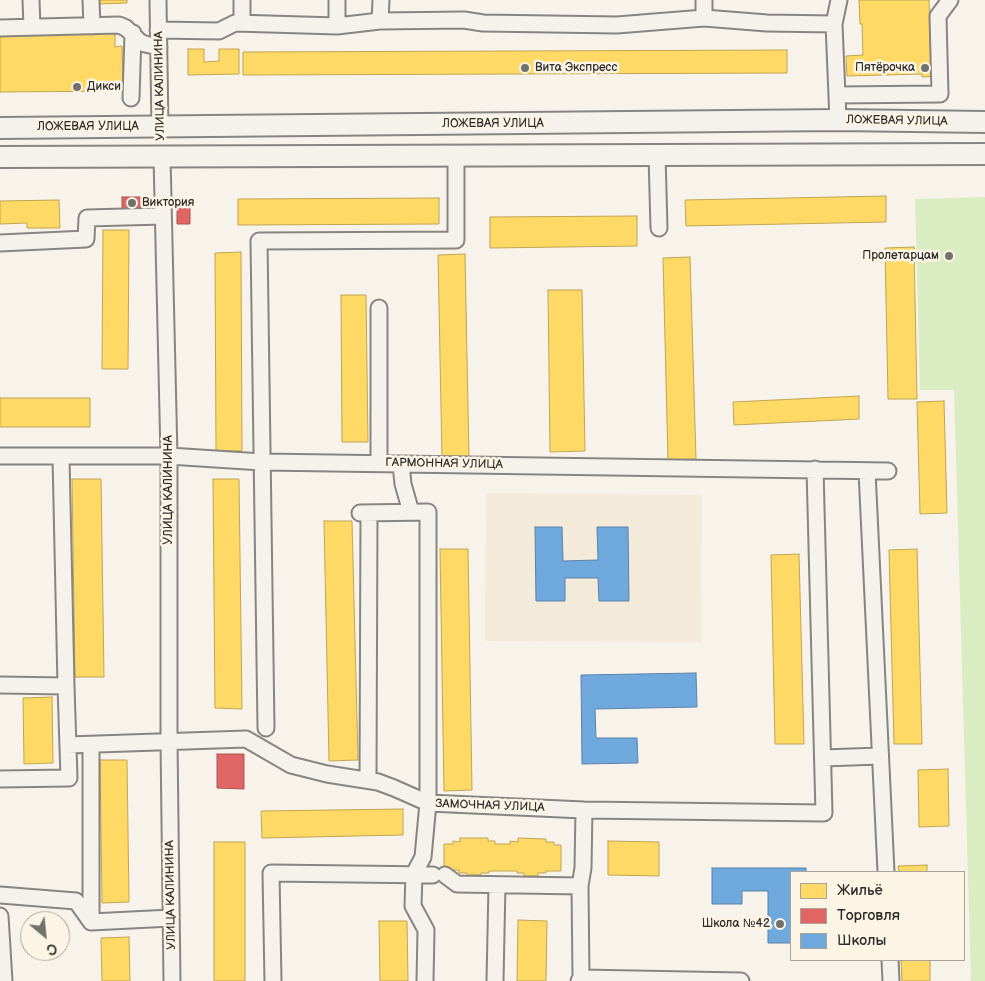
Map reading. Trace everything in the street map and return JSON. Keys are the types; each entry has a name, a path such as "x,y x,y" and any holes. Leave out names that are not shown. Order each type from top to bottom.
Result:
{"main road":[{"name":"ЛОЖЕВАЯ УЛИЦА","path":"0,128 838,120 985,122"},
{"name":"УЛИЦА КАЛИНИНА","path":"160,127 162,157"},
{"path":"0,157 985,154"}],"street":[{"path":"31,0 32,27"},
{"path":"91,0 92,26"},
{"name":"УЛИЦА КАЛИНИНА","path":"158,0 160,127"},
{"path":"242,0 242,23"},
{"path":"337,0 337,26"},
{"path":"380,0 380,21"},
{"path":"704,0 704,18"},
{"path":"838,120 834,24 839,0"},
{"path":"836,95 940,94 938,16 950,0"},
{"path":"158,30 219,30 242,23 337,26 380,21 464,20 482,23 617,25 704,18 767,23 834,24"},
{"path":"0,28 119,26 133,33 140,42 159,47"},
{"path":"131,98 133,33"},
{"path":"657,155 659,228"},
{"path":"266,728 259,241 456,240 456,156"},
{"name":"УЛИЦА КАЛИНИНА","path":"162,157 169,456 169,742 172,981"},
{"path":"0,243 86,239 87,218 163,216"},
{"path":"379,308 379,463"},
{"name":"ГАРМОННАЯ УЛИЦА","path":"0,456 169,456 262,462 888,471"},
{"path":"0,779 69,778 61,457"},
{"path":"401,464 403,484 411,512"},
{"path":"815,469 823,758 880,756"},
{"path":"867,471 886,871"},
{"path":"368,780 364,513 428,512 428,804 423,857 414,874 413,906 426,930 425,981"},
{"path":"0,685 66,686"},
{"name":"ЗАМОЧНАЯ УЛИЦА","path":"68,746 246,739 290,765 327,774 368,780 394,788 428,804 584,810 824,813 823,758"},
{"path":"91,746 91,922"},
{"path":"584,810 583,868 580,886 580,979 745,981"},
{"path":"273,981 271,873 439,875 457,884 580,886"},
{"path":"495,981 497,885"},
{"path":"0,895 76,901 91,922"},
{"path":"0,916 4,981"},
{"path":"91,922 171,918"},
{"path":"890,961 891,981"}],"shaded area":[{"path":"486,493 702,495 701,642 485,641"}],"green space":[{"path":"985,197 985,981 971,981 954,390 920,390 915,199"}],"building: Жильё":[{"path":"98,0 127,0 127,3 98,4"},
{"path":"859,0 929,0 931,59 935,59 936,76 922,77 922,74 847,76 846,56 863,55"},
{"path":"115,33 115,47 122,46 123,91 0,92 0,34"},
{"path":"188,49 204,49 204,62 219,61 219,49 239,49 239,74 188,75"},
{"path":"787,50 787,73 243,75 243,52"},
{"path":"886,196 886,222 686,226 685,200"},
{"path":"439,198 439,224 238,225 238,199"},
{"path":"59,200 60,228 27,228 27,223 0,224 0,201"},
{"path":"637,216 637,246 490,248 490,217"},
{"path":"103,230 129,230 128,369 102,369"},
{"path":"914,247 917,399 888,399 885,248"},
{"path":"241,252 242,451 216,451 215,253"},
{"path":"465,254 469,458 442,458 438,255"},
{"path":"690,257 696,459 668,460 663,258"},
{"path":"548,290 582,290 585,451 550,452"},
{"path":"341,295 366,295 368,442 342,442"},
{"path":"859,396 859,419 734,425 733,402"},
{"path":"0,398 90,398 90,427 0,427"},
{"path":"944,401 947,513 920,514 917,402"},
{"path":"72,479 101,479 104,677 75,677"},
{"path":"213,479 239,479 242,709 215,708"},
{"path":"324,521 352,521 358,760 329,761"},
{"path":"440,549 468,549 472,790 444,791"},
{"path":"917,549 922,744 894,744 889,550"},
{"path":"799,554 804,744 775,744 771,555"},
{"path":"52,697 53,763 24,764 23,698"},
{"path":"100,760 127,760 129,902 102,903"},
{"path":"948,769 949,826 919,827 918,770"},
{"path":"403,809 403,835 262,838 261,811"},
{"path":"460,838 488,838 488,841 495,841 495,844 510,844 510,841 518,842 518,838 546,839 546,842 554,842 554,845 561,845 561,871 546,871 546,873 538,873 538,876 524,876 524,873 517,873 517,871 489,871 489,873 481,873 481,875 467,875 467,873 459,873 459,870 444,870 444,844 453,844 453,841 460,842"},
{"path":"608,841 659,842 659,876 608,875"},
{"path":"214,842 245,842 245,981 214,981"},
{"path":"927,865 927,871 899,871 898,866"},
{"path":"518,920 547,921 546,981 517,981"},
{"path":"379,921 407,921 408,981 380,981"},
{"path":"129,937 130,981 102,981 101,938"},
{"path":"901,961 930,961 930,981 902,981"}],"building: Торговля":[{"name":"Виктория","path":"122,197 142,197 142,209 122,210"},
{"path":"177,201 190,201 190,224 177,224"},
{"path":"217,754 244,754 244,789 217,788"}],"building: Школы":[{"path":"535,527 562,527 563,561 598,560 597,527 628,527 629,601 599,601 598,578 565,578 565,601 536,601"},
{"path":"696,673 697,707 595,709 596,738 637,738 638,763 582,764 581,675"},
{"name":"Школа №42","path":"712,868 806,868 806,871 790,871 790,943 768,943 768,891 742,891 742,904 712,904"}],"place":[{"name":"Вита Экспресс","path":"525,68"},
{"name":"Пятёрочка","path":"925,68"},
{"name":"Дикси","path":"77,87"},
{"name":"Виктория","path":"132,203"},
{"name":"Пролетарцам","path":"949,256"},
{"name":"Школа №42","path":"780,924"}]}
